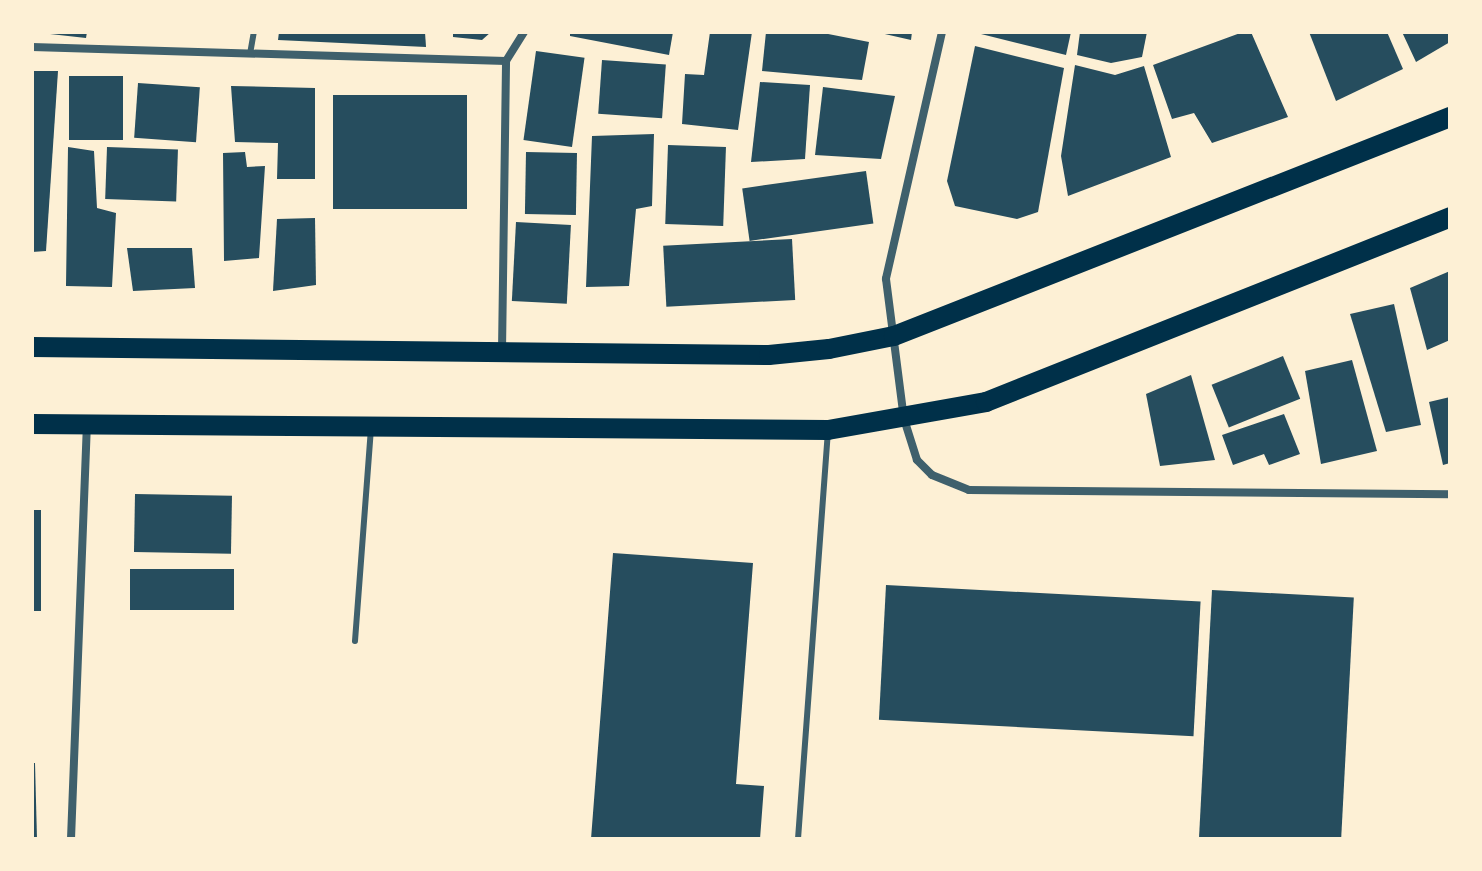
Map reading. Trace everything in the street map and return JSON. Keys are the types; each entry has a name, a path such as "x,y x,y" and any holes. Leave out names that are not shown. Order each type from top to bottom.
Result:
{"main road":[{"path":"32,347 769,355 829,349 894,336 1450,117"},
{"path":"32,424 371,429 828,430 904,419 986,402 1450,217"}],"street":[{"path":"502,352 506,61 524,32"},
{"path":"942,32 886,279 904,419 917,460 932,475 969,490 1450,494"},
{"path":"32,47 506,61"},
{"path":"71,839 87,425"}],"lane":[{"path":"250,54 254,32"},
{"path":"355,641 371,429"},
{"path":"798,839 828,430"}],"building":[{"path":"32,32 87,32 86,38"},
{"path":"279,32 425,32 426,47 278,40"},
{"path":"453,32 491,32 482,40 453,37"},
{"path":"570,32 673,32 669,55 570,36"},
{"path":"710,32 752,32 738,130 682,124 685,74 704,75"},
{"path":"766,32 818,32 869,42 862,80 762,71"},
{"path":"876,32 912,32 911,40"},
{"path":"973,32 1071,32 1066,55"},
{"path":"1080,32 1147,32 1142,57 1111,63 1077,55"},
{"path":"1243,32 1251,32 1288,117 1212,143 1194,113 1172,119 1153,65"},
{"path":"1309,32 1387,32 1403,69 1336,101"},
{"path":"1402,32 1450,32 1450,42 1416,62"},
{"path":"975,46 1064,68 1038,212 1017,219 955,206 947,181"},
{"path":"536,51 585,58 572,147 523,140"},
{"path":"602,60 666,64 662,118 598,114"},
{"path":"1075,65 1115,75 1144,66 1171,157 1068,196 1061,156"},
{"path":"32,71 58,71 46,251 32,252"},
{"path":"69,76 123,76 123,140 69,140"},
{"path":"760,82 810,85 805,159 751,162"},
{"path":"138,83 200,87 196,142 134,138"},
{"path":"231,86 315,88 315,179 277,179 278,143 235,142"},
{"path":"823,87 895,96 881,159 815,155"},
{"path":"333,95 467,95 467,209 333,209"},
{"path":"654,134 652,206 636,209 629,286 586,287 592,136"},
{"path":"668,145 726,147 723,226 665,224"},
{"path":"68,147 94,151 97,208 116,213 112,287 66,286"},
{"path":"107,147 178,149 176,201 105,199"},
{"path":"245,152 247,167 265,166 259,258 224,261 223,153"},
{"path":"526,152 577,153 576,215 525,214"},
{"path":"866,171 873,223 750,241 742,188"},
{"path":"315,218 316,285 273,291 277,219"},
{"path":"516,222 571,225 567,304 512,301"},
{"path":"792,239 795,300 666,307 663,246"},
{"path":"127,248 192,248 195,288 133,291"},
{"path":"1450,271 1450,340 1427,350 1410,288"},
{"path":"1394,304 1421,425 1386,432 1350,314"},
{"path":"1283,356 1300,399 1229,427 1212,385"},
{"path":"1352,360 1377,451 1321,464 1305,371"},
{"path":"1191,375 1215,460 1160,466 1146,394"},
{"path":"1450,397 1450,463 1443,465 1429,402"},
{"path":"1284,414 1300,454 1269,465 1264,454 1233,465 1222,435"},
{"path":"135,494 232,496 231,554 134,552"},
{"path":"32,510 41,510 41,611 32,611"},
{"path":"613,553 753,563 736,784 764,786 760,839 591,839"},
{"path":"130,569 234,569 234,610 130,610"},
{"path":"886,585 1201,601 1194,736 879,720"},
{"path":"1212,590 1354,597 1341,839 1199,839"},
{"path":"32,763 35,763 37,839 32,839"}]}
